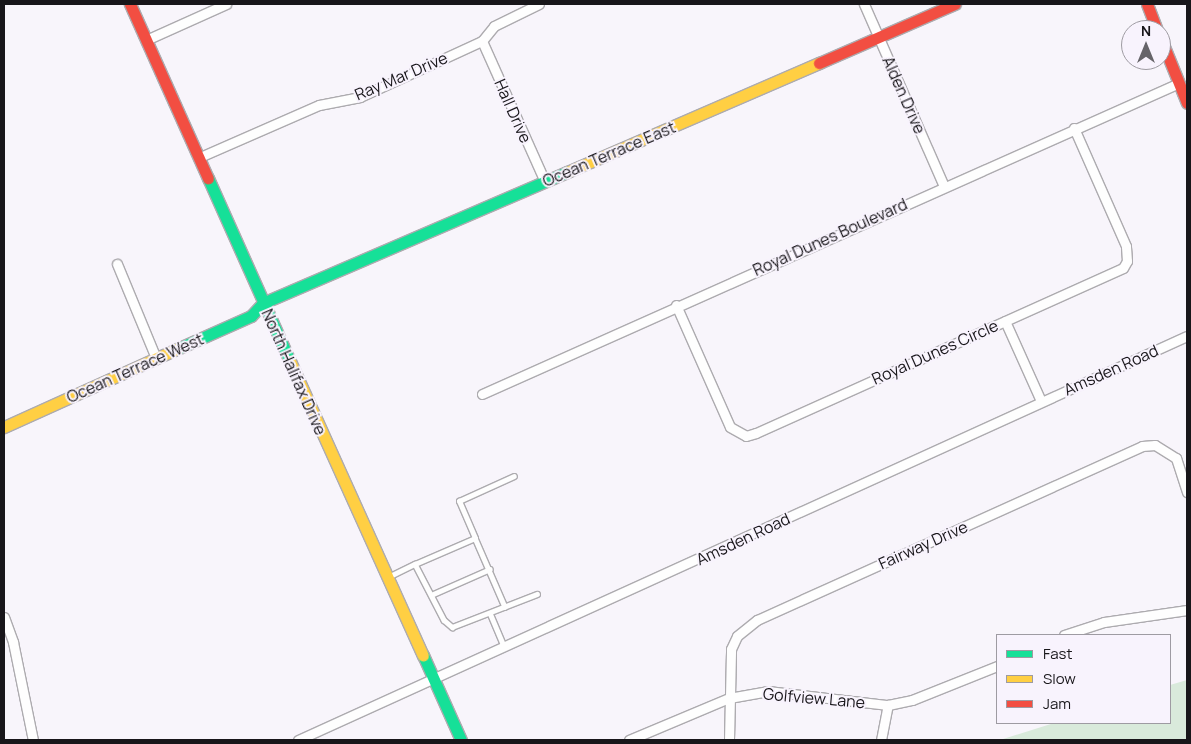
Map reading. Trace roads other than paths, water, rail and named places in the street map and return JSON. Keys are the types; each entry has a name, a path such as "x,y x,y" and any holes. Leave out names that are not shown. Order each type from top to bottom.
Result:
{"street":[{"name":"North Halifax Drive","path":"130,4 461,740"},
{"path":"146,40 226,4"},
{"name":"Ray Mar Drive","path":"200,157 319,105 360,97 482,41 494,26 539,4"},
{"name":"Alden Drive","path":"864,4 944,186"},
{"name":"Ocean Terrace East","path":"263,303 879,39 956,4"},
{"path":"1146,4 1153,20"},
{"name":"Hall Drive","path":"482,41 544,182"},
{"path":"1171,63 1187,103"},
{"name":"Royal Dunes Boulevard","path":"482,394 676,305 1179,83"},
{"name":"Royal Dunes Circle","path":"676,305 730,427 746,436 1123,268 1127,261 1126,246 1074,128"},
{"path":"117,264 156,358"},
{"name":"Ocean Terrace West","path":"4,427 251,316 263,303"},
{"path":"1004,321 1042,401"},
{"name":"Amsden Road","path":"298,740 1187,336"},
{"name":"Fairway Drive","path":"729,740 731,649 737,636 757,620 1142,446 1155,445 1176,458 1187,492"},
{"path":"1067,634 1104,622 1187,610"},
{"path":"4,617 13,642 33,740"},
{"name":"Golfview Lane","path":"629,740 729,698 768,691 888,705 912,700 996,666"},
{"path":"880,740 888,705"}],"lane":[{"path":"505,607 490,569 458,501 514,476"},
{"path":"387,578 475,538"},
{"path":"416,564 448,626 455,627 537,594"},
{"path":"431,595 490,569"},
{"path":"490,613 504,647"}]}
